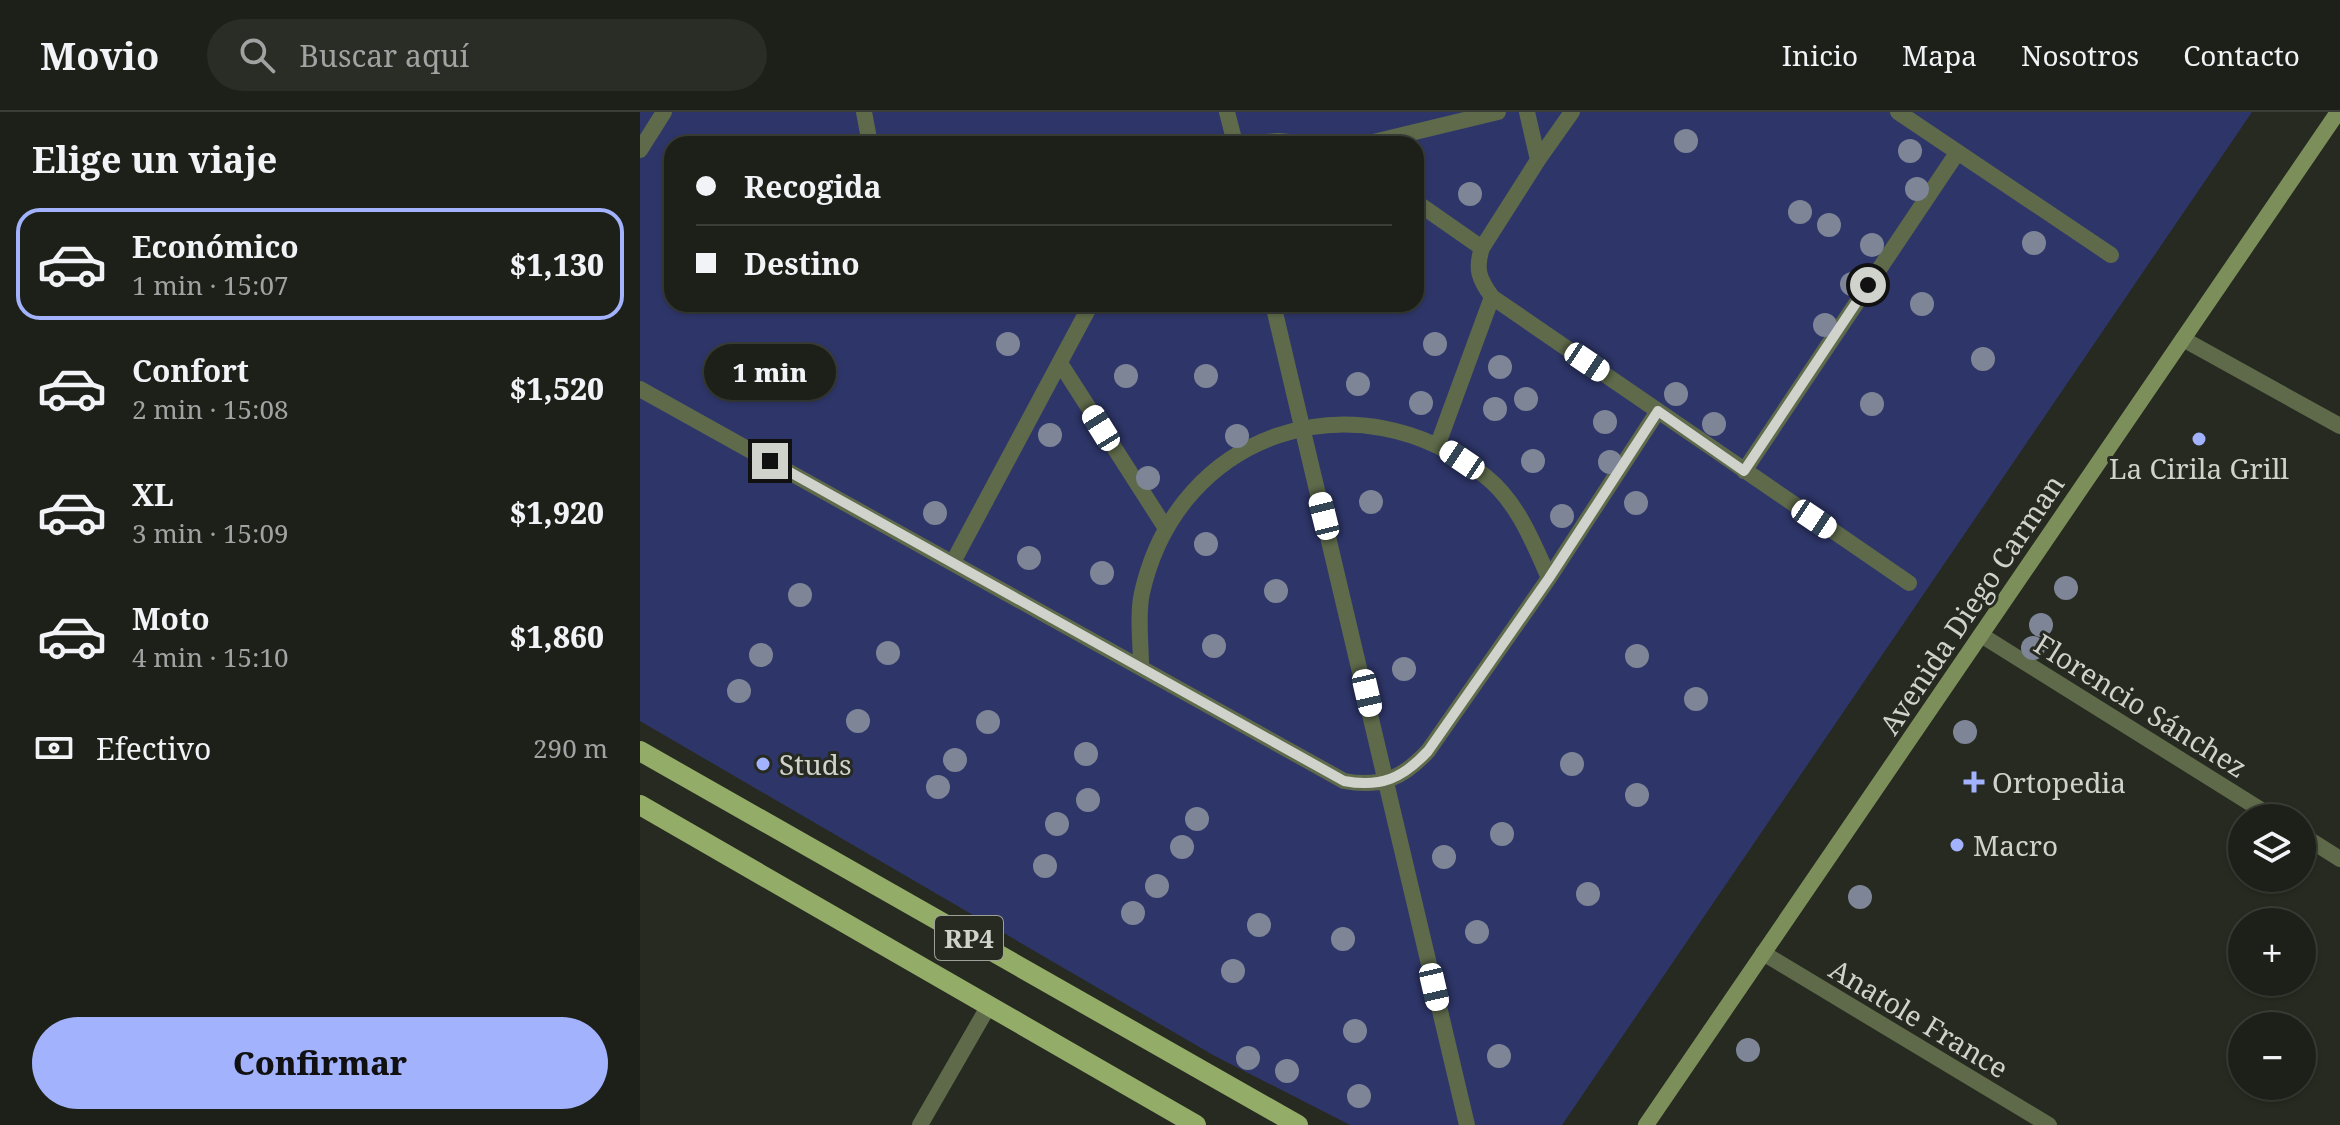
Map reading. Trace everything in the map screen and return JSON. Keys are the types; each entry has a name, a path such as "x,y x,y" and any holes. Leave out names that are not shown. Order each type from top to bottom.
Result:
{"main road":[{"name":"Avenida Diego Carman","path":"1646,1125 2338,112"},
{"name":"RP4","path":"640,751 1298,1125"},
{"name":"RP4","path":"640,805 1196,1125"}],"street":[{"path":"640,150 664,112"},
{"path":"864,112 868,136"},
{"path":"1227,112 1233,136"},
{"path":"1398,136 1498,112"},
{"path":"1527,112 1538,160"},
{"path":"1572,112 1482,248 1476,266 1481,282 1492,297 1909,583"},
{"path":"1898,112 2111,255"},
{"path":"1744,471 1957,153"},
{"path":"1424,208 1482,248"},
{"path":"1438,444 1492,297"},
{"path":"953,562 1087,312"},
{"path":"1275,312 1467,1125"},
{"path":"2183,339 2340,426"},
{"path":"1060,363 1165,527"},
{"path":"640,389 1344,781 1366,785 1388,781 1409,771 1428,751 1549,578 1658,411"},
{"path":"1141,666 1141,594 1165,527 1201,481 1248,447 1302,427 1364,424 1394,428 1438,444 1487,477 1525,523 1549,578"},
{"name":"Florencio Sánchez","path":"1981,635 2252,804"},
{"path":"2316,844 2340,859"},
{"name":"Anatole France","path":"1763,953 2049,1125"},
{"path":"920,1125 988,1007"}],"shaded area":[{"path":"640,112 2252,112 1562,1125 1350,1125 1213,1055 640,721"}],"place":[{"name":"La Cirila Grill","path":"2199,439"},
{"name":"Studs","path":"763,764"},
{"name":"Ortopedia","path":"1974,782"},
{"name":"Macro","path":"1957,845"}],"route":[{"path":"770,461 1344,781 1366,785 1388,781 1409,771 1428,751 1549,578 1658,411 1744,471 1868,285"}]}
